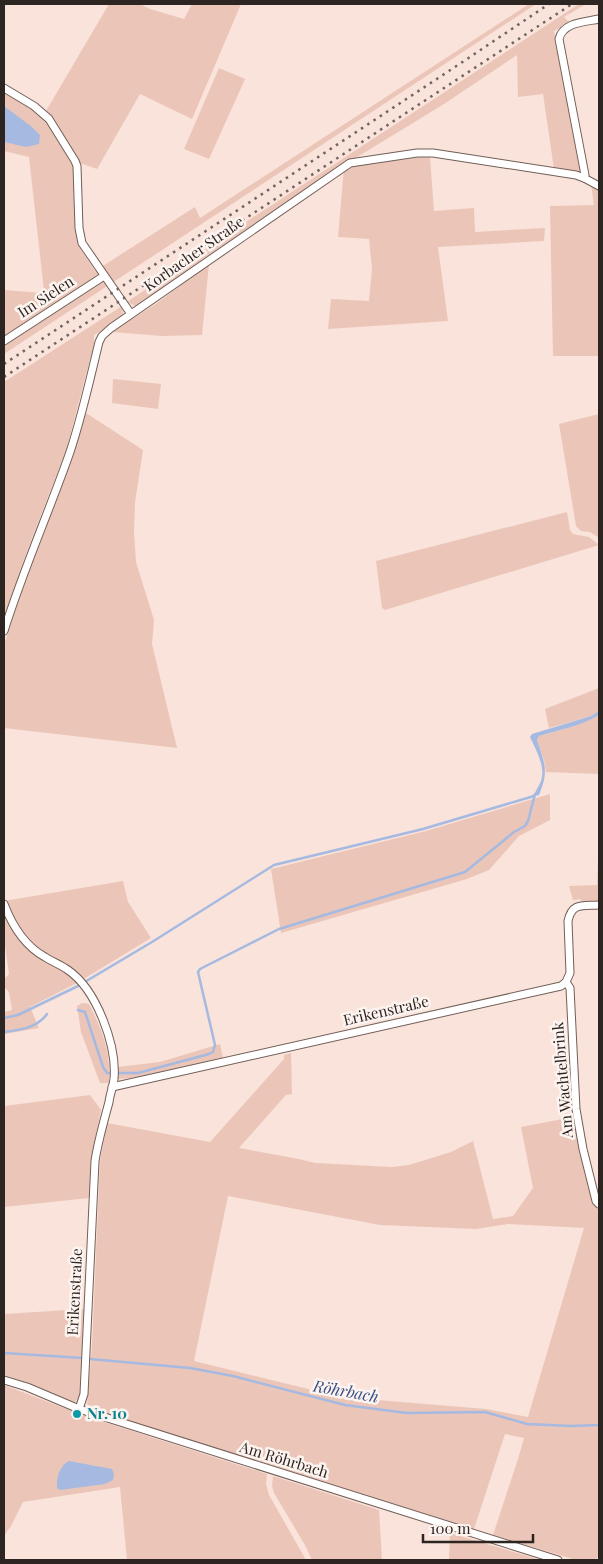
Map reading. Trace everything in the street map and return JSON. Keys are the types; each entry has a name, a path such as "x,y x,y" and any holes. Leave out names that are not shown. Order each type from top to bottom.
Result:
{"street":[{"path":"584,178 585,174 559,39 563,29 569,26 599,19"},
{"path":"4,88 34,106 49,119 75,161 77,166 79,228 82,243 131,314"},
{"name":"Korbacher Straße","path":"4,631 22,574 70,452 102,336 110,328 350,163 417,153 433,153 584,178 599,186"},
{"name":"Im Sielen","path":"4,341 104,276"},
{"name":"Erikenstraße","path":"4,904 10,920 23,938 43,957 71,972 97,1004 105,1024 114,1067 113,1084 95,1161 84,1394 79,1409"},
{"path":"566,982 570,973 568,921 572,909 578,906 599,905"},
{"name":"Erikenstraße","path":"113,1084 561,986 566,982"},
{"name":"Am Wachtelbrink","path":"566,982 570,988 576,1109 583,1149 596,1201 599,1204"},
{"name":"Am Röhrbach","path":"4,1380 27,1387 79,1409 558,1560"}],"shaded area":[{"path":"109,4 140,4 150,9 184,19 192,4 241,4 192,119 140,94 97,169 80,163 55,121 46,111"},
{"path":"529,4 536,4 4,354 4,290 42,293 44,291 29,157 4,151 4,142 26,146 8,109 4,106 4,90 32,108 47,121 74,167 76,229 81,250 95,271 195,207 200,218"},
{"path":"579,4 586,4 564,17 570,23 554,31 582,173 554,169 543,94 518,97 517,55 444,104 354,159 337,167 204,258 137,307 127,302 252,218"},
{"path":"219,68 245,79 209,159 184,149"},
{"path":"430,157 434,211 474,208 475,232 545,228 544,241 438,247 448,321 328,329 331,299 369,301 372,269 369,239 338,237 344,168 353,165"},
{"path":"591,184 599,188 599,356 553,356 550,206 594,205"},
{"path":"209,264 202,335 162,336 112,332 160,301"},
{"path":"122,306 123,314 119,320 94,335 94,344 67,448 4,616 4,382"},
{"path":"113,379 161,384 158,409 112,403"},
{"path":"86,413 143,450 135,502 136,562 154,620 152,644 177,748 4,728 4,645 26,576 75,451"},
{"path":"599,414 598,537 590,532 581,531 576,526 559,424"},
{"path":"567,512 570,530 573,534 589,537 599,545 385,610 382,608 376,561"},
{"path":"599,688 599,711 591,716 549,728 545,709"},
{"path":"599,715 599,774 546,772 537,740 539,736 575,726"},
{"path":"550,794 550,820 519,836 489,870 467,879 281,933 271,869 426,831"},
{"path":"599,837 599,902 582,902 580,899 573,900 569,886 597,885"},
{"path":"123,881 128,902 151,938 82,980 69,974 77,983 30,1007 39,1028 4,1034 4,1012 12,1010 9,992 4,987 4,979 9,974 4,939 4,901"},
{"path":"82,1003 89,1004 102,1033 109,1062 109,1083 100,1083 81,1032 77,1006"},
{"path":"220,1044 223,1058 140,1077 118,1079 118,1067 160,1062"},
{"path":"291,1053 292,1094 286,1095 239,1148 315,1163 392,1167 409,1165 451,1152 473,1141 493,1219 513,1216 533,1188 521,1127 573,1117 593,1203 599,1207 599,1555 596,1560 576,1560 493,1535 524,1438 505,1434 474,1529 95,1411 87,1404 92,1345 100,1161 107,1123 210,1142 284,1059 284,1055","holes":["228,1196 380,1225 476,1229 508,1224 584,1228 528,1417 486,1409 341,1397 194,1361"]},
{"path":"90,1095 101,1110 91,1158 89,1198 4,1207 4,1106"},
{"path":"84,1309 80,1397 74,1403 4,1375 4,1314"},
{"path":"4,1385 85,1416 267,1474 266,1484 269,1495 306,1560 127,1560 120,1487 23,1502 4,1536"},
{"path":"273,1476 379,1510 382,1560 312,1560 274,1493 272,1486"},
{"path":"450,1533 541,1560 449,1560"}],"water":[{"path":"4,106 40,135 39,144 26,147 4,142"},
{"path":"599,711 599,715 585,722 539,736 537,740 544,762 545,773 539,795 534,796 541,781 542,770 540,759 530,737 532,734 591,716"},
{"path":"69,1461 112,1469 114,1474 113,1480 105,1484 60,1490 57,1488 58,1476 63,1466"}],"waterway":[{"path":"78,1010 85,1012 103,1067 107,1073 138,1073 209,1054 213,1052 215,1045 198,972 200,969 279,929 465,872 514,832 525,826 535,794"},
{"path":"4,1018 18,1015 78,986 274,865 423,829 534,796"},
{"path":"4,1032 33,1025 47,1014"},
{"name":"Röhrbach","path":"4,1353 83,1358"},
{"name":"Röhrbach","path":"90,1359 190,1368 233,1376 345,1405 407,1413 485,1412 527,1424 599,1425"}],"railway":[{"path":"4,364 549,4"},
{"path":"4,377 572,4"}],"place":[{"name":"Nr. 10","path":"77,1414"}]}
